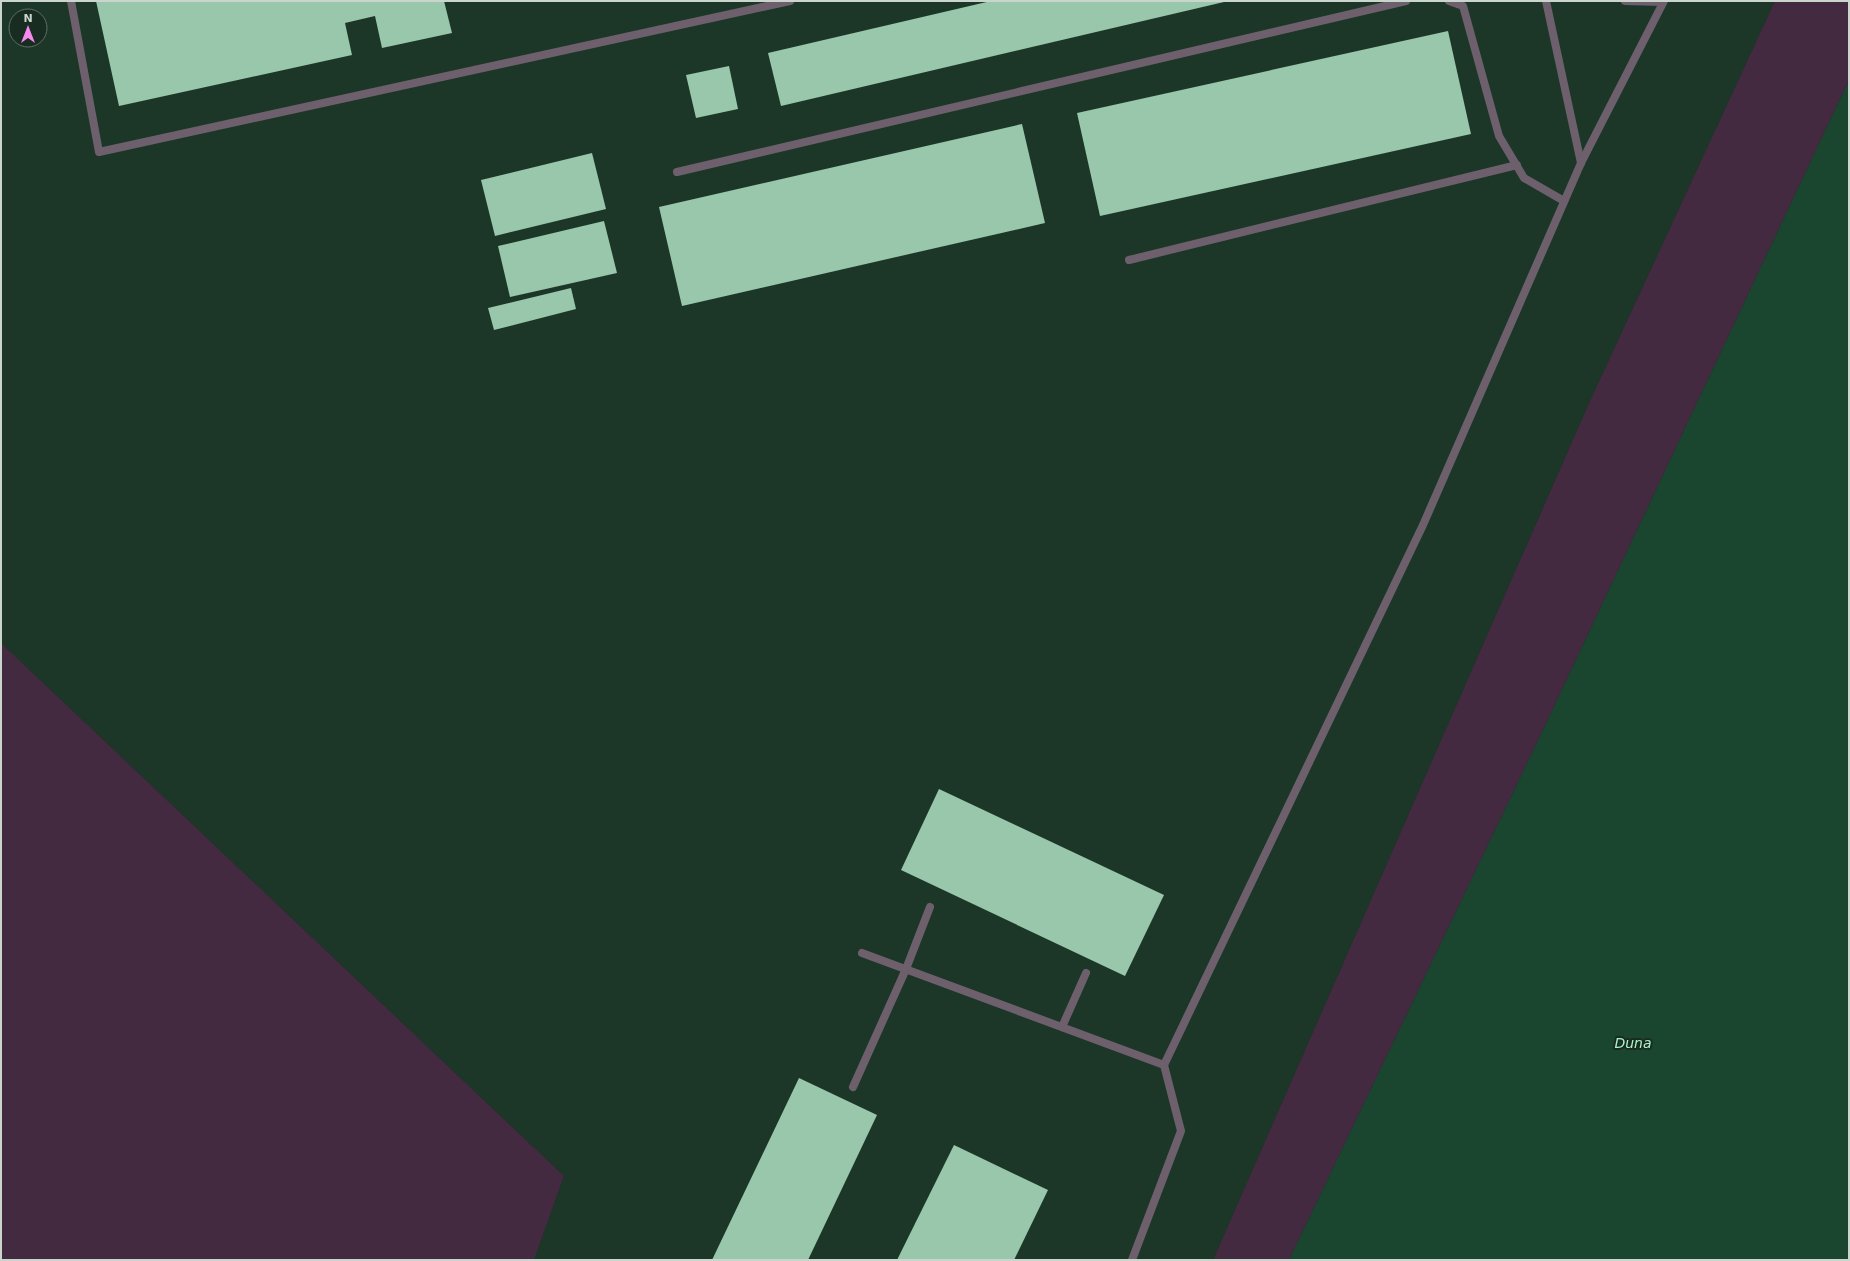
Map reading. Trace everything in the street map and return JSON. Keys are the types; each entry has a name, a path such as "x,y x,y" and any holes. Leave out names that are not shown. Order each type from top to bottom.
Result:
{"lane":[{"path":"71,1 99,152 779,2 790,1"},
{"path":"677,172 1406,1"},
{"path":"1449,1 1463,6 1499,136 1524,178 1564,201"},
{"path":"1546,1 1581,163"},
{"path":"1132,1260 1181,1131 1164,1065 1422,525 1581,163 1663,2 1625,1"},
{"path":"1129,260 1516,165"},
{"path":"853,1087 906,969 930,907"},
{"path":"862,953 1164,1065"},
{"path":"1062,1027 1086,973"}],"shaded area":[{"path":"1,1 1775,1 1589,403 1213,1260 534,1260 564,1176 1,643"},
{"path":"1775,1 1849,1 1849,80 1542,732 1289,1260 1213,1260 1589,403"},
{"path":"1,643 564,1176 534,1260 1,1260"}],"water":[{"name":"Duna","path":"1849,80 1849,1260 1289,1260 1542,732"}],"building":[{"path":"96,1 444,1 452,33 382,48 375,16 345,23 352,55 119,106"},
{"path":"991,1 1224,2 781,106 768,53"},
{"path":"1448,31 1471,134 1100,216 1077,113"},
{"path":"729,66 738,109 696,118 686,75"},
{"path":"1022,124 1045,223 682,306 659,207"},
{"path":"592,153 606,209 495,236 481,180"},
{"path":"604,221 617,273 510,297 498,246"},
{"path":"571,288 576,309 494,330 488,308"},
{"path":"939,789 1164,895 1125,976 901,870"},
{"path":"799,1078 877,1115 808,1260 712,1260"},
{"path":"954,1145 1048,1190 1014,1260 897,1260"}]}
